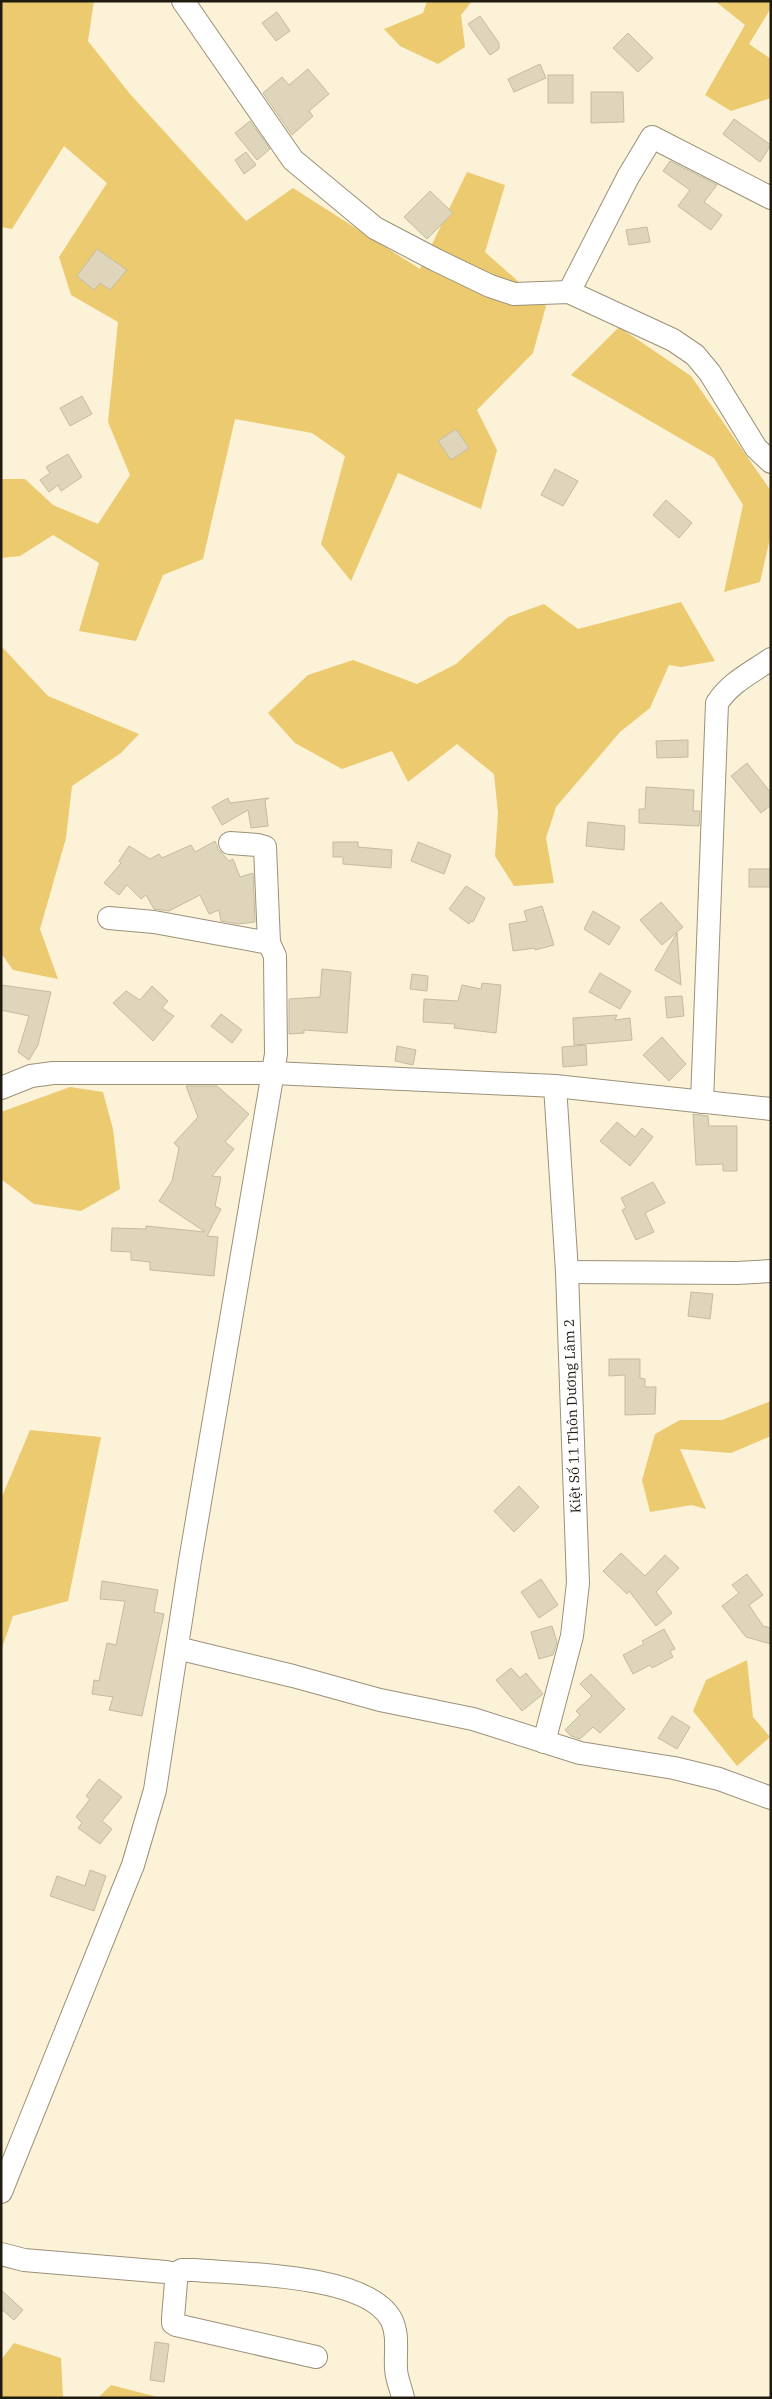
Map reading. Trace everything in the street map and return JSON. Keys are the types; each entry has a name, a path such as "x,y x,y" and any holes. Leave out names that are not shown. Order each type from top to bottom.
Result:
{"street":[{"path":"183,1 293,160 375,228 490,286 514,294 569,292 673,340 695,355 710,373 756,448 771,462"},
{"path":"569,292 628,177 652,137 771,198"},
{"path":"702,1102 717,703 724,692 771,659"},
{"path":"1,2192 133,1865 147,1823 155,1790 273,1073 276,1041 275,962 273,948 269,943 265,847 258,844 230,843"},
{"path":"109,918 154,922 269,943"},
{"path":"1,1088 31,1076 53,1073 273,1073 555,1086 771,1109"},
{"name":"Kiệt Số 11 Thôn Dương Lâm 2","path":"544,1742 572,1636 578,1583 567,1272 555,1086"},
{"path":"567,1272 736,1274 771,1270"},
{"path":"177,1648 294,1676 380,1700 473,1719 580,1753 674,1768 710,1776 771,1798"},
{"path":"1,2254 24,2260 174,2274 182,2270 194,2270 307,2280 356,2292 372,2299 385,2311 394,2327 396,2373 403,2398"},
{"path":"174,2274 176,2282 173,2323 176,2325 316,2357"}],"shaded area":[{"path":"1,1 94,1 88,41 130,94 246,221 293,188 420,269 467,172 505,185 485,252 546,306 533,353 477,410 497,450 481,509 398,473 351,581 321,544 345,456 312,433 235,419 203,559 163,575 136,641 79,631 99,563 53,535 20,556 1,558 1,479 25,479 53,505 98,524 130,475 108,422 118,322 71,295 59,257 107,183 64,146 12,229 1,227"},
{"path":"427,1 472,1 461,15 465,47 438,64 400,46 384,29 423,13"},
{"path":"715,1 771,1 771,8 749,44 771,59 771,98 731,111 705,95 745,25"},
{"path":"619,327 691,376 771,491 771,534 760,582 724,592 743,505 714,458 571,375"},
{"path":"681,602 715,661 681,667 669,665 650,708 620,732 556,807 546,838 554,883 514,886 495,856 498,813 494,774 457,744 408,782 392,751 342,769 295,743 268,713 308,675 353,660 417,684 456,664 508,617 544,604 578,629"},
{"path":"1,646 48,696 139,734 121,753 72,786 66,838 40,929 58,979 13,970 1,953"},
{"path":"70,1087 103,1092 113,1129 120,1189 81,1211 34,1204 1,1179 1,1112"},
{"path":"771,1401 771,1436 731,1453 680,1449 706,1509 692,1505 650,1512 642,1480 655,1434 680,1420 722,1420"},
{"path":"30,1430 101,1437 68,1601 13,1616 1,1651 1,1499"},
{"path":"747,1660 753,1717 770,1737 737,1766 693,1711 706,1680"},
{"path":"14,2343 61,2358 63,2398 1,2398 1,2360"},
{"path":"111,2385 161,2398 98,2398"}],"building":[{"path":"277,12 290,31 276,41 262,23"},
{"path":"480,16 499,43 499,49 490,55 468,24"},
{"path":"628,33 653,58 638,72 613,48"},
{"path":"540,64 546,78 514,92 508,79"},
{"path":"308,69 329,94 309,111 313,116 292,135 263,93 282,77 289,85"},
{"path":"548,75 573,75 573,103 548,103"},
{"path":"591,92 623,92 624,122 591,123"},
{"path":"734,119 771,145 760,162 723,134"},
{"path":"250,121 270,149 257,160 235,133"},
{"path":"246,152 256,165 244,174 235,160"},
{"path":"670,161 717,185 704,202 722,215 711,230 678,206 690,190 663,171"},
{"path":"430,191 453,213 427,239 404,217"},
{"path":"647,227 650,242 629,245 626,230"},
{"path":"97,249 127,270 110,290 100,283 94,290 77,276"},
{"path":"82,396 92,414 70,426 60,408"},
{"path":"456,429 469,448 451,460 438,441"},
{"path":"68,454 82,477 61,491 58,485 49,492 40,480 50,473 46,467"},
{"path":"555,469 578,481 563,506 541,495"},
{"path":"666,500 692,523 679,538 653,515"},
{"path":"688,740 688,757 657,758 656,741"},
{"path":"747,763 771,793 771,805 761,813 731,776"},
{"path":"646,787 694,790 693,811 700,811 699,826 639,823 639,809 645,809"},
{"path":"228,798 230,803 269,798 265,800 268,826 251,828 248,810 222,825 212,807"},
{"path":"588,822 625,826 624,850 586,846"},
{"path":"215,841 218,849 229,861 233,859 240,877 253,873 255,922 238,924 221,921 219,910 209,914 200,895 169,911 154,909 146,895 141,899 127,885 119,895 104,883 121,863 119,861 129,846 150,859 159,854 162,858 191,845 195,852"},
{"path":"333,842 358,842 358,847 392,850 391,868 343,864 343,857 333,857"},
{"path":"418,842 451,855 444,874 411,861"},
{"path":"749,869 771,869 771,887 749,887"},
{"path":"466,886 485,898 473,922 470,921 469,924 449,909"},
{"path":"661,902 683,927 662,945 640,920"},
{"path":"542,906 554,945 535,950 535,948 513,951 509,924 527,921 524,911"},
{"path":"593,911 620,927 609,945 584,929"},
{"path":"677,933 681,985 655,970"},
{"path":"322,969 351,972 347,1033 304,1030 304,1033 289,1034 289,999 320,997"},
{"path":"600,973 631,991 620,1009 589,992"},
{"path":"412,974 428,976 427,991 410,989"},
{"path":"482,983 501,985 496,1033 454,1028 455,1024 423,1022 424,999 458,1001 462,985 481,989"},
{"path":"1,985 51,992 38,1045 29,1060 18,1052 29,1016 1,1010"},
{"path":"152,986 168,1001 162,1008 174,1016 153,1041 113,1003 126,991 140,1000"},
{"path":"682,996 684,1016 667,1018 665,997"},
{"path":"221,1014 242,1030 232,1043 211,1026"},
{"path":"617,1015 615,1020 630,1018 632,1040 574,1045 573,1018"},
{"path":"662,1037 686,1064 669,1081 643,1055"},
{"path":"586,1045 587,1065 563,1067 562,1047"},
{"path":"397,1046 416,1050 413,1065 395,1061"},
{"path":"186,1086 217,1086 249,1114 225,1142 234,1149 212,1176 221,1177 215,1206 221,1209 207,1236 218,1237 214,1276 150,1270 150,1262 131,1260 131,1252 111,1251 112,1228 146,1229 146,1226 205,1232 159,1201 172,1181 179,1148 174,1143 198,1117"},
{"path":"693,1114 708,1116 709,1126 737,1126 737,1171 723,1171 723,1164 696,1165"},
{"path":"617,1122 635,1137 642,1128 653,1137 630,1166 600,1141"},
{"path":"653,1182 665,1203 645,1213 654,1232 636,1240 622,1210 626,1208 621,1198"},
{"path":"691,1292 713,1294 710,1319 688,1316"},
{"path":"609,1359 640,1359 640,1378 645,1379 645,1387 656,1387 655,1414 625,1415 625,1375 609,1376"},
{"path":"519,1486 539,1507 514,1532 494,1511"},
{"path":"621,1553 645,1576 665,1555 679,1568 656,1592 672,1613 656,1626 629,1591 627,1594 603,1571"},
{"path":"747,1574 763,1595 749,1605 763,1626 771,1628 771,1644 746,1637 722,1606 739,1593 732,1585"},
{"path":"541,1579 558,1605 539,1618 521,1592"},
{"path":"102,1581 158,1590 154,1612 164,1614 142,1716 109,1710 113,1697 92,1694 94,1680 99,1681 107,1643 116,1645 125,1601 100,1599"},
{"path":"552,1626 557,1642 553,1655 539,1659 531,1632"},
{"path":"664,1629 675,1649 670,1651 673,1657 652,1668 650,1665 633,1674 623,1655 644,1644 642,1641"},
{"path":"511,1668 520,1678 526,1673 543,1694 522,1711 496,1680"},
{"path":"591,1674 625,1709 600,1733 593,1727 580,1739 571,1736 565,1730 580,1715 576,1711 592,1696 580,1684"},
{"path":"672,1716 690,1727 677,1749 658,1738"},
{"path":"99,1779 122,1797 102,1821 112,1829 100,1844 78,1828 82,1823 76,1817 90,1799 86,1796"},
{"path":"90,1870 106,1876 94,1911 50,1896 57,1876 85,1886"},
{"path":"1,2290 23,2310 14,2320 1,2309"},
{"path":"155,2342 169,2344 164,2382 150,2380"}]}
